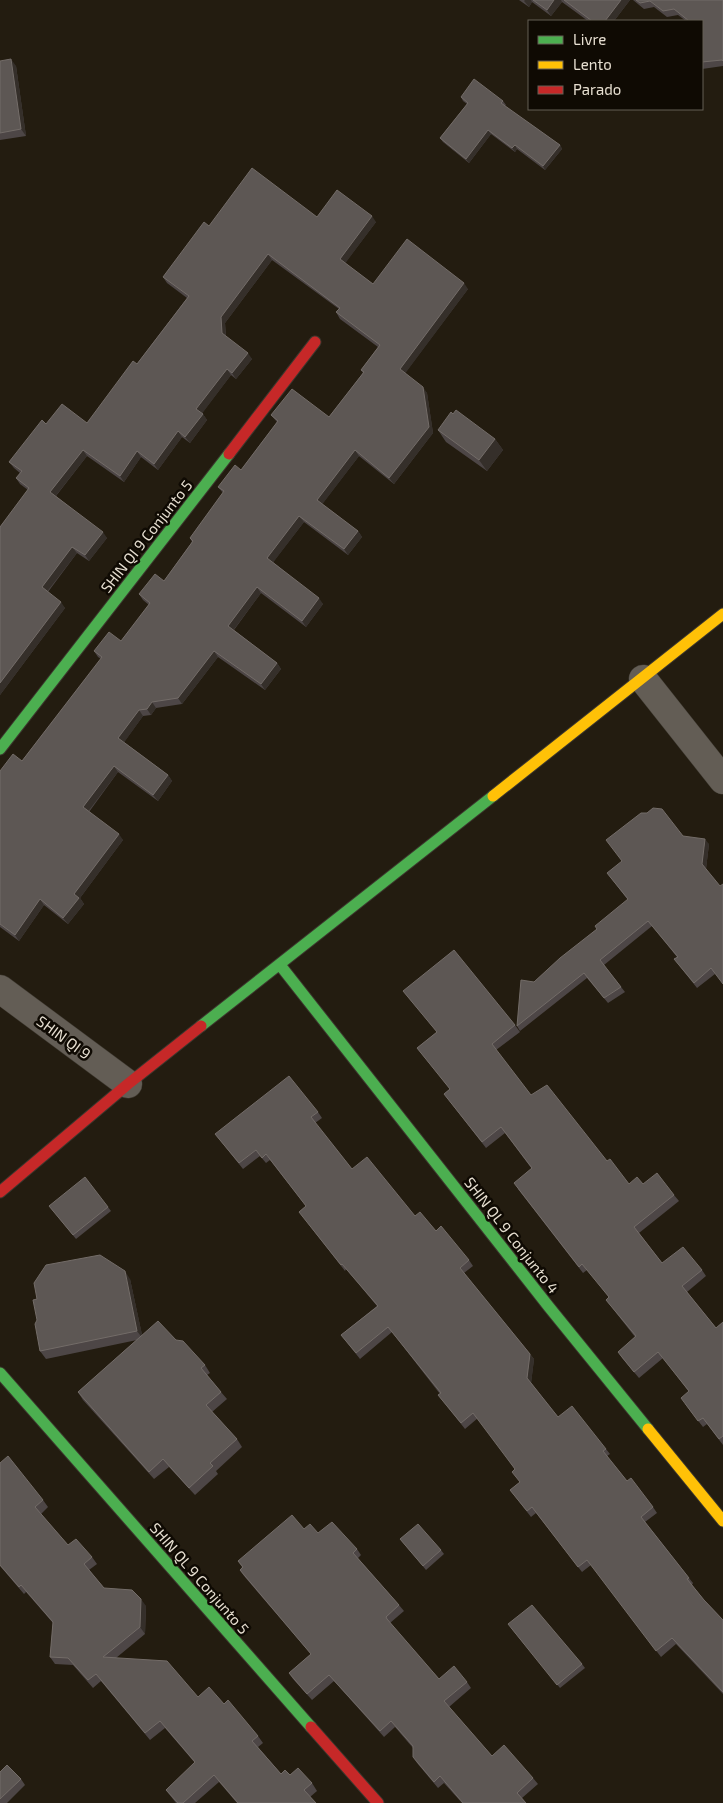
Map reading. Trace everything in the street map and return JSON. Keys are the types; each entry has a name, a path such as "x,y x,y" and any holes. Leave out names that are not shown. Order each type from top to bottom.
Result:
{"street":[{"name":"SHIN QI 9 Conjunto 5","path":"0,749 315,342"},
{"path":"0,1192 128,1084 723,614"},
{"path":"643,679 723,780"},
{"name":"SHIN QL 9 Conjunto 4","path":"280,965 550,1307 723,1521"},
{"name":"SHIN QI 9","path":"0,989 128,1084"},
{"name":"SHIN QL 9 Conjunto 5","path":"0,1374 378,1803"}],"building":[{"path":"533,0 554,0 547,10"},
{"path":"564,0 621,0 606,20 591,20"},
{"path":"636,0 723,0 723,61 703,62 703,20 688,20 674,9 663,11 650,1 640,3"},
{"path":"11,59 21,129 0,133 0,61"},
{"path":"474,79 503,101 501,103 560,145 543,166 515,145 512,148 488,130 466,159 440,138 468,103 461,97"},
{"path":"252,168 317,217 337,190 372,216 340,259 373,284 407,239 464,283 400,369 423,387 429,427 389,478 355,450 317,500 358,531 344,549 299,516 267,558 319,598 302,621 257,587 228,626 277,663 261,684 214,651 178,698 152,702 147,709 139,710 118,738 168,775 153,795 114,766 83,807 119,834 74,894 79,898 63,918 40,899 15,935 0,924 0,771 13,754 22,761 102,657 94,651 109,632 121,641 150,603 139,594 155,574 164,581 193,541 190,538 224,491 218,487 235,465 241,470 278,421 271,415 292,389 329,417 364,372 361,370 380,345 336,312 340,308 268,254 221,317 222,333 248,353 232,373 227,369 196,409 203,414 185,437 178,431 154,464 137,451 120,476 83,450 50,492 103,532 85,555 72,547 42,587 61,602 0,683 0,527 29,488 16,478 22,471 9,462 42,420 46,424 62,404 87,423 133,361 137,364 189,296 163,277 204,222 209,226"},
{"path":"456,410 495,439 479,460 438,430 451,412 453,414"},
{"path":"653,808 662,809 683,836 705,839 702,864 720,886 723,884 723,984 711,968 694,983 674,959 678,957 648,921 600,960 621,987 604,998 584,973 517,1026 521,980 534,982 560,958 597,929 595,926 628,899 607,873 622,861 606,840 641,813 647,813"},
{"path":"454,950 515,1025 492,1044 531,1095 547,1085 607,1161 610,1159 629,1184 637,1177 643,1184 657,1173 674,1195 634,1227 662,1263 683,1247 702,1270 682,1286 716,1328 723,1322 723,1436 719,1439 703,1418 698,1421 681,1398 689,1391 658,1352 634,1372 618,1352 636,1336 606,1300 609,1297 582,1264 579,1267 514,1183 532,1168 501,1127 482,1142 444,1094 450,1089 417,1048 437,1032 403,991"},
{"path":"289,1076 318,1112 311,1117 352,1169 367,1157 415,1216 420,1212 436,1231 441,1226 469,1260 460,1268 530,1354 527,1378 558,1417 572,1406 606,1449 603,1451 627,1481 631,1478 653,1507 641,1517 689,1578 687,1579 723,1620 723,1692 672,1638 656,1651 587,1560 578,1567 532,1507 527,1511 510,1490 520,1482 512,1472 515,1469 473,1413 461,1423 438,1395 441,1393 388,1327 356,1353 341,1335 378,1306 341,1265 299,1212 306,1206 266,1154 262,1158 256,1150 239,1163 215,1134"},
{"path":"85,1177 108,1207 73,1235 49,1206"},
{"path":"100,1255 125,1271 137,1331 40,1351 35,1324 37,1320 33,1300 37,1299 34,1283 46,1265"},
{"path":"158,1321 176,1340 183,1341 205,1365 201,1368 221,1392 206,1405 237,1439 210,1463 213,1466 189,1488 163,1459 149,1472 78,1392"},
{"path":"8,1456 43,1500 35,1507 68,1545 76,1539 92,1557 84,1564 104,1588 132,1590 141,1599 140,1627 103,1657 167,1661 198,1697 209,1687 224,1704 228,1700 258,1736 252,1741 281,1774 285,1770 290,1775 298,1768 312,1783 304,1790 316,1803 238,1803 214,1775 183,1803 178,1803 166,1790 195,1762 160,1721 145,1733 96,1674 88,1680 68,1658 50,1657 53,1622 21,1585 19,1587 0,1565 0,1463"},
{"path":"292,1515 304,1529 310,1524 318,1533 332,1522 357,1549 353,1553 399,1605 386,1617 387,1619 439,1679 454,1666 467,1682 444,1701 492,1756 504,1745 533,1778 517,1793 526,1803 463,1803 440,1776 434,1782 413,1757 413,1746 391,1721 380,1731 329,1675 307,1694 289,1673 311,1654 240,1570 243,1567 238,1561"},
{"path":"418,1524 441,1550 423,1566 400,1539"},
{"path":"532,1605 582,1664 557,1685 508,1624"},
{"path":"7,1765 21,1779 0,1799 0,1772"}],"traffic: fast":[{"path":"0,749 229,454"},
{"path":"201,1026 493,796"},
{"path":"280,965 549,1307 648,1429"},
{"path":"0,1373 311,1727"}],"traffic: slow":[{"path":"493,796 723,614"},
{"path":"648,1429 723,1521"}],"traffic: jam":[{"path":"229,454 315,342"},
{"path":"0,1192 128,1084 201,1026"},
{"path":"311,1727 378,1803"}]}
